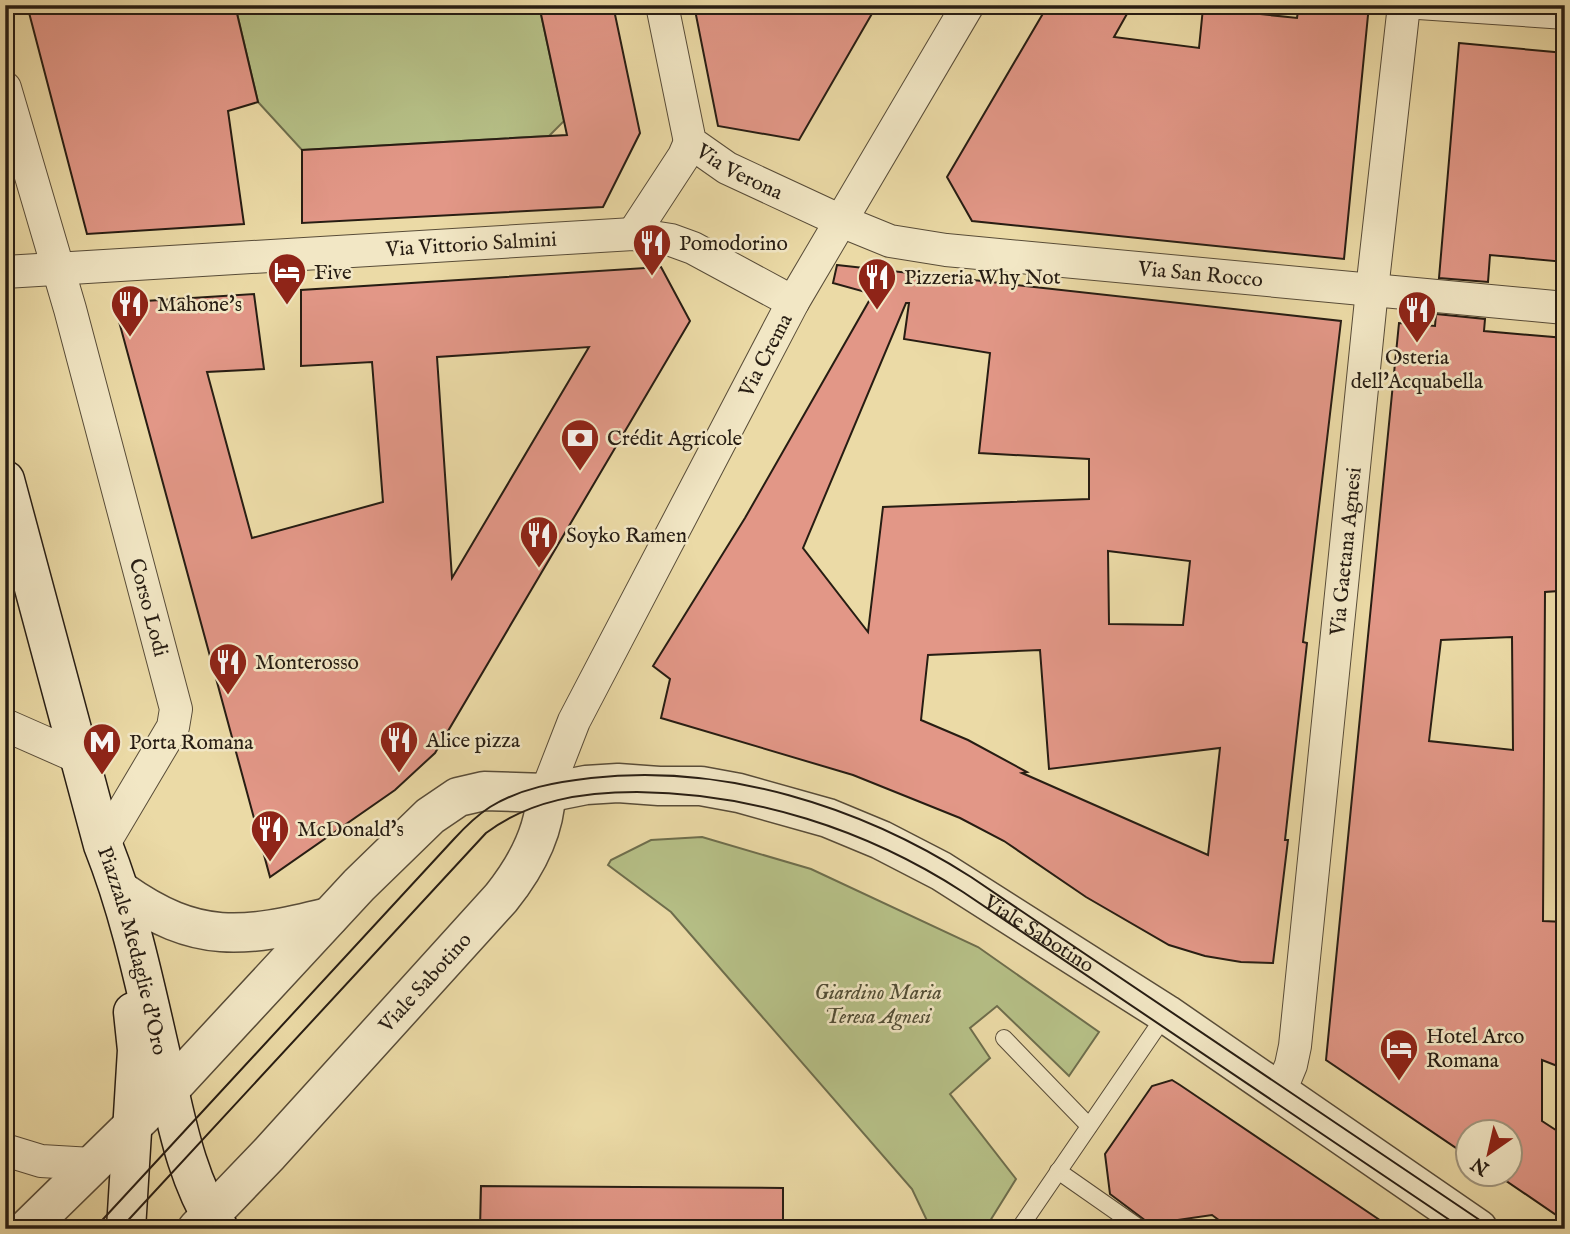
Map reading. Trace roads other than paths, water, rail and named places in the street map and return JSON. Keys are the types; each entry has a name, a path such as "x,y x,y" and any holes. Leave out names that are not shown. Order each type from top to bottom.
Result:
{"street":[{"name":"Via Verona","path":"662,5 690,142 727,168 841,221"},
{"name":"Via Crema","path":"546,793 573,724 793,302 968,5"},
{"name":"Via Gaetana Agnesi","path":"1279,1094 1296,1046 1403,8"},
{"name":"Corso Lodi","path":"5,88 58,268 176,709 173,727 103,845"},
{"path":"633,234 684,156 690,142"},
{"name":"Via San Rocco","path":"841,221 890,241 914,247 1565,309"},
{"name":"Via Vittorio Salmini","path":"58,268 633,234 671,240 692,248 793,302"},
{"path":"5,272 58,268"},
{"path":"5,480 103,845"},
{"path":"5,725 80,758"},
{"name":"Viale Sabotino","path":"220,1033 414,830 458,797 484,791 546,793 586,785 618,783 701,786 828,818 881,840 941,871 1166,1014 1479,1229"},
{"name":"Viale Sabotino","path":"270,1154 501,898 528,861 542,821 546,793"},
{"name":"Piazzale Medaglie d'Oro","path":"103,845 121,891 186,1156 209,1225"},
{"name":"Piazzale Medaglie d'Oro","path":"103,845 108,891 136,1030 127,1229"},
{"path":"121,891 165,919 235,934 273,931 330,917"},
{"name":"Piazzale Medaglie d'Oro","path":"27,1229 169,1090 220,1033"},
{"path":"5,1150 41,1161 92,1164"},
{"name":"Piazzale Medaglie d'Oro","path":"209,1225 270,1154"}],"lane":[{"path":"1403,8 1565,21"},
{"path":"1019,1229 1166,1014"},
{"path":"1004,1038 1089,1126"},
{"path":"1058,1171 1141,1229"}],"tram line":[{"path":"94,1229 475,818 502,800 539,787 591,778 641,775 690,777 789,795 883,829 928,852 971,877 1493,1229"},
{"path":"120,1229 486,833 521,813 558,800 637,792 723,799 765,807 848,833 926,870 963,892 1463,1229"}],"place":[{"name":"Pomodorino","path":"652,277"},
{"name":"Five","path":"287,306"},
{"name":"Pizzeria Why Not","path":"877,311"},
{"name":"Mahone's","path":"130,338"},
{"name":"Osteria dell'Acquabella","path":"1417,344"},
{"name":"Crédit Agricole","path":"580,472"},
{"name":"Soyko Ramen","path":"539,569"},
{"name":"Monterosso","path":"228,696"},
{"name":"Alice pizza","path":"399,774"},
{"name":"Porta Romana","path":"102,776"},
{"name":"McDonald's","path":"270,863"},
{"name":"Hotel Arco Romana","path":"1399,1082"}],"park label":[{"name":"Giardino Maria Teresa Agnesi","path":"878,1004"}]}
